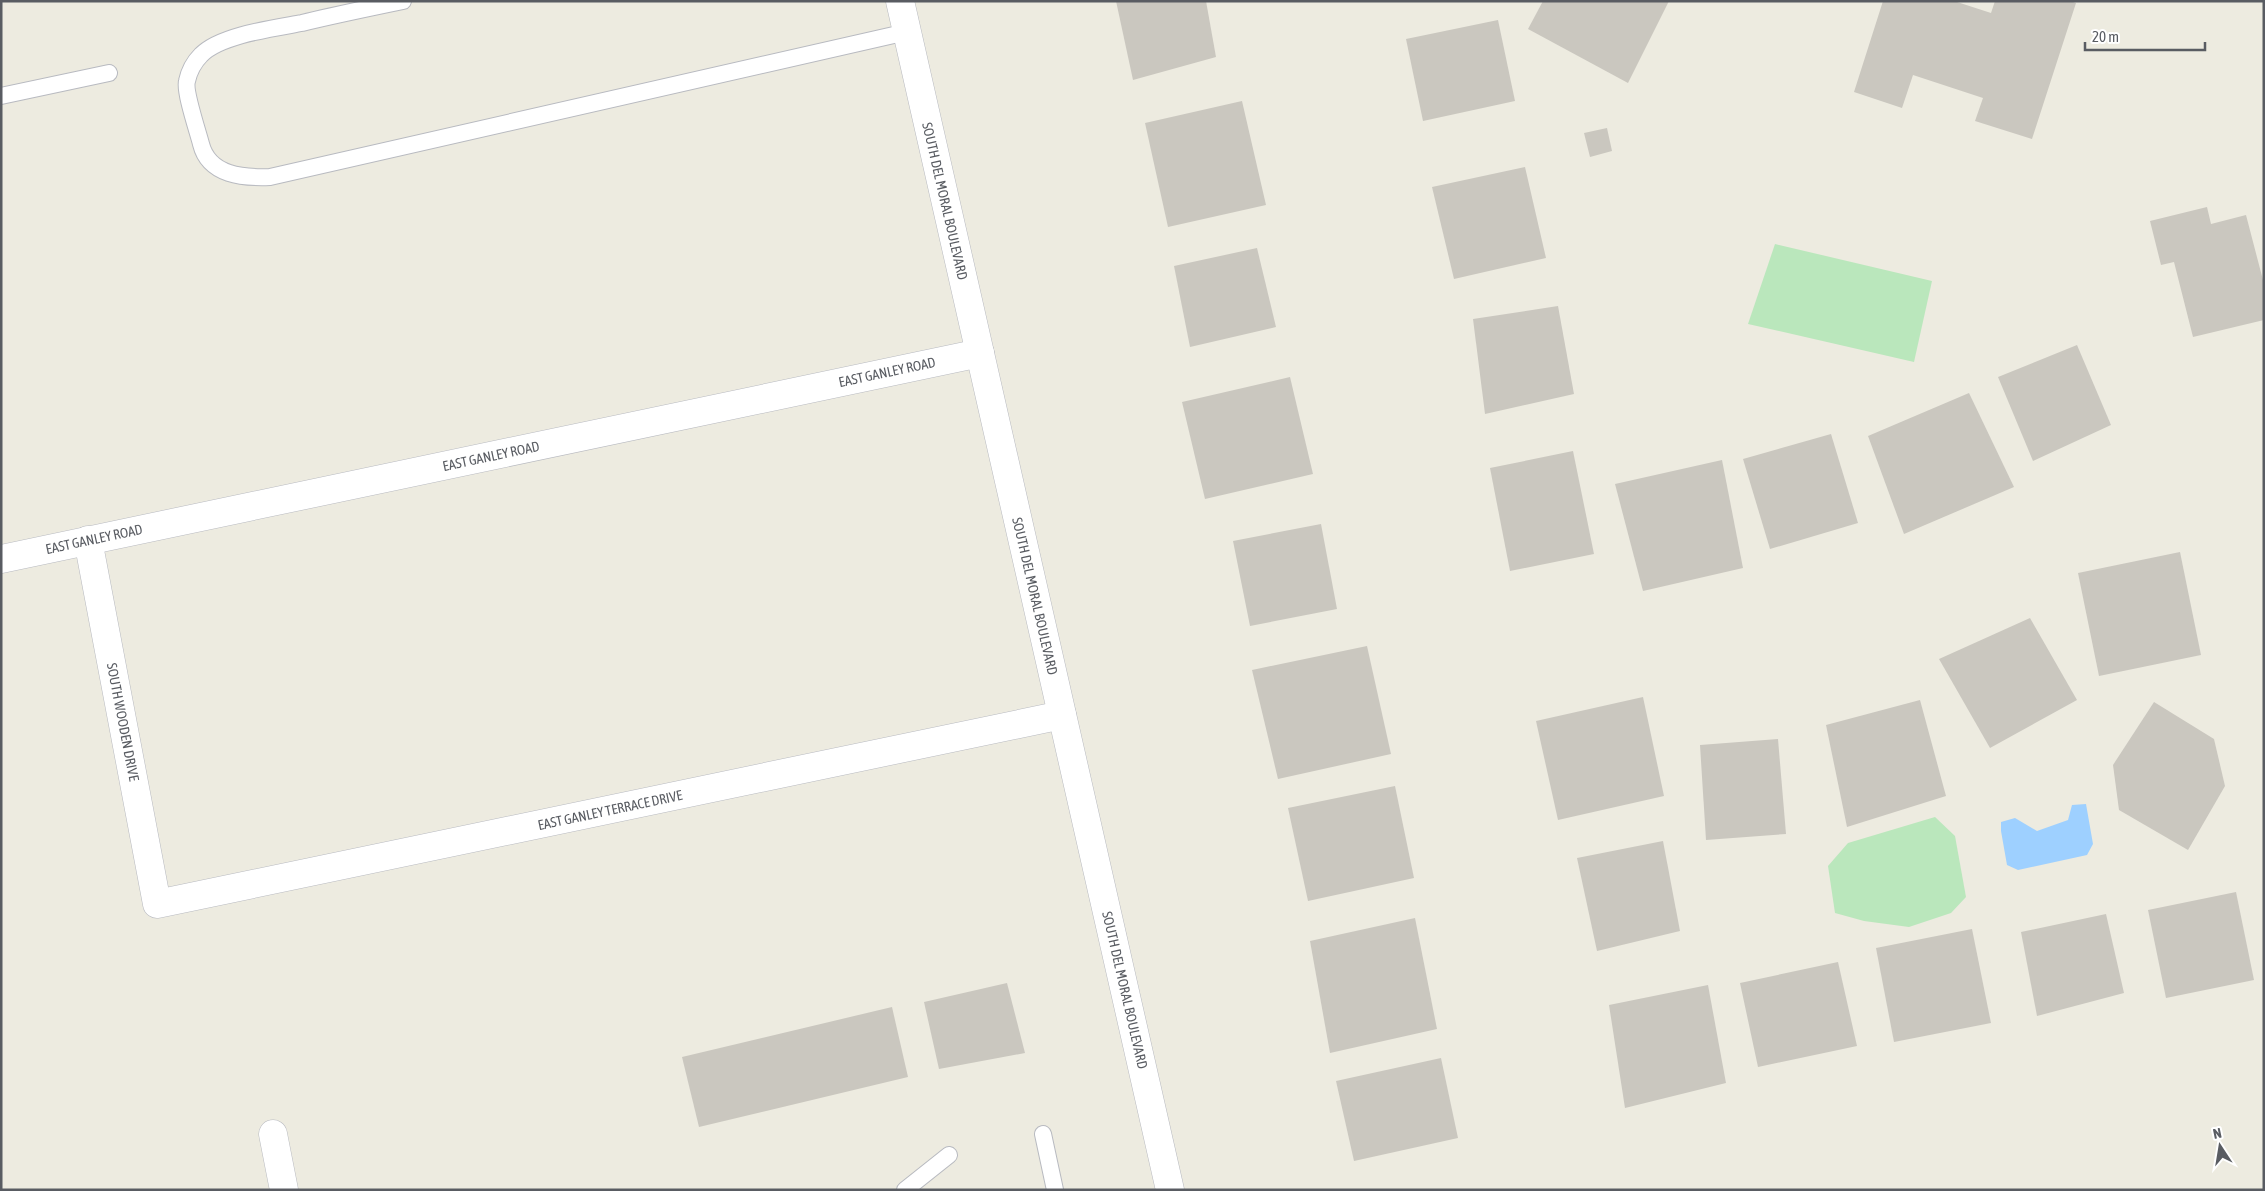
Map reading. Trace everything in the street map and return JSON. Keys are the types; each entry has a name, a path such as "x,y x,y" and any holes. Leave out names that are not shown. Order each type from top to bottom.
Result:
{"street":[{"name":"SOUTH DEL MORAL BOULEVARD","path":"900,1 1170,1190"},
{"name":"EAST GANLEY ROAD","path":"1,559 980,353"},
{"name":"SOUTH WOODEN DRIVE","path":"88,540 157,904"},
{"name":"EAST GANLEY TERRACE DRIVE","path":"157,904 1062,715"},
{"path":"273,1134 284,1190"}],"lane":[{"path":"402,1 243,35 216,45 201,54 191,68 186,84 202,150 217,168 230,174 249,178 270,177 907,32"},
{"path":"1,96 109,73"},
{"path":"1043,1134 1055,1190"},
{"path":"905,1190 949,1155"}],"green space":[{"path":"1775,244 1932,281 1914,362 1748,324"},
{"path":"1935,817 1955,836 1966,897 1951,913 1909,927 1864,921 1835,913 1828,866 1848,843"}],"water":[{"path":"2086,804 2093,844 2087,855 2018,870 2007,865 2001,822 2015,818 2037,831 2068,820 2072,805"}],"building":[{"path":"1116,1 1206,1 1216,57 1133,80"},
{"path":"1543,1 1669,1 1628,83 1528,29"},
{"path":"1883,1 1954,1 1991,13 1995,1 2070,1 2076,3 2032,139 1975,121 1983,98 1913,75 1902,108 1854,92"},
{"path":"1498,20 1515,101 1423,121 1406,39"},
{"path":"1242,101 1266,205 1168,227 1145,123"},
{"path":"1607,128 1612,151 1590,157 1584,133"},
{"path":"1525,167 1546,258 1454,279 1432,187"},
{"path":"2207,207 2211,224 2246,215 2264,284 2264,320 2193,337 2174,262 2161,265 2150,221"},
{"path":"1257,248 1276,327 1190,347 1174,266"},
{"path":"1558,306 1574,394 1485,414 1473,319"},
{"path":"2077,345 2111,425 2033,461 1998,377"},
{"path":"1290,377 1313,474 1205,499 1182,402"},
{"path":"1969,393 2014,487 1904,534 1868,436"},
{"path":"1831,434 1858,523 1770,549 1743,459"},
{"path":"1573,451 1594,554 1510,571 1490,468"},
{"path":"1722,460 1743,568 1643,591 1615,484"},
{"path":"1321,524 1337,609 1250,626 1233,541"},
{"path":"2180,552 2201,655 2099,676 2078,573"},
{"path":"2030,618 2077,700 1990,748 1939,659"},
{"path":"1367,646 1391,754 1278,779 1252,670"},
{"path":"1643,697 1664,796 1558,820 1536,721"},
{"path":"1920,700 1946,796 1847,827 1826,725"},
{"path":"2154,702 2214,739 2225,786 2188,850 2119,810 2113,765"},
{"path":"1778,739 1786,834 1706,840 1700,745"},
{"path":"1395,786 1414,878 1308,901 1288,808"},
{"path":"1663,841 1680,931 1597,951 1577,858"},
{"path":"2236,892 2254,980 2166,998 2148,910"},
{"path":"2106,914 2124,993 2037,1016 2021,932"},
{"path":"1415,918 1437,1029 1330,1053 1310,941"},
{"path":"1972,929 1991,1023 1894,1042 1876,948"},
{"path":"1838,962 1857,1046 1758,1067 1740,983"},
{"path":"1007,983 1025,1053 939,1069 924,1002"},
{"path":"1708,985 1726,1083 1625,1108 1609,1005"},
{"path":"892,1007 908,1077 699,1127 682,1057"},
{"path":"1441,1058 1458,1138 1354,1161 1336,1081"}]}
